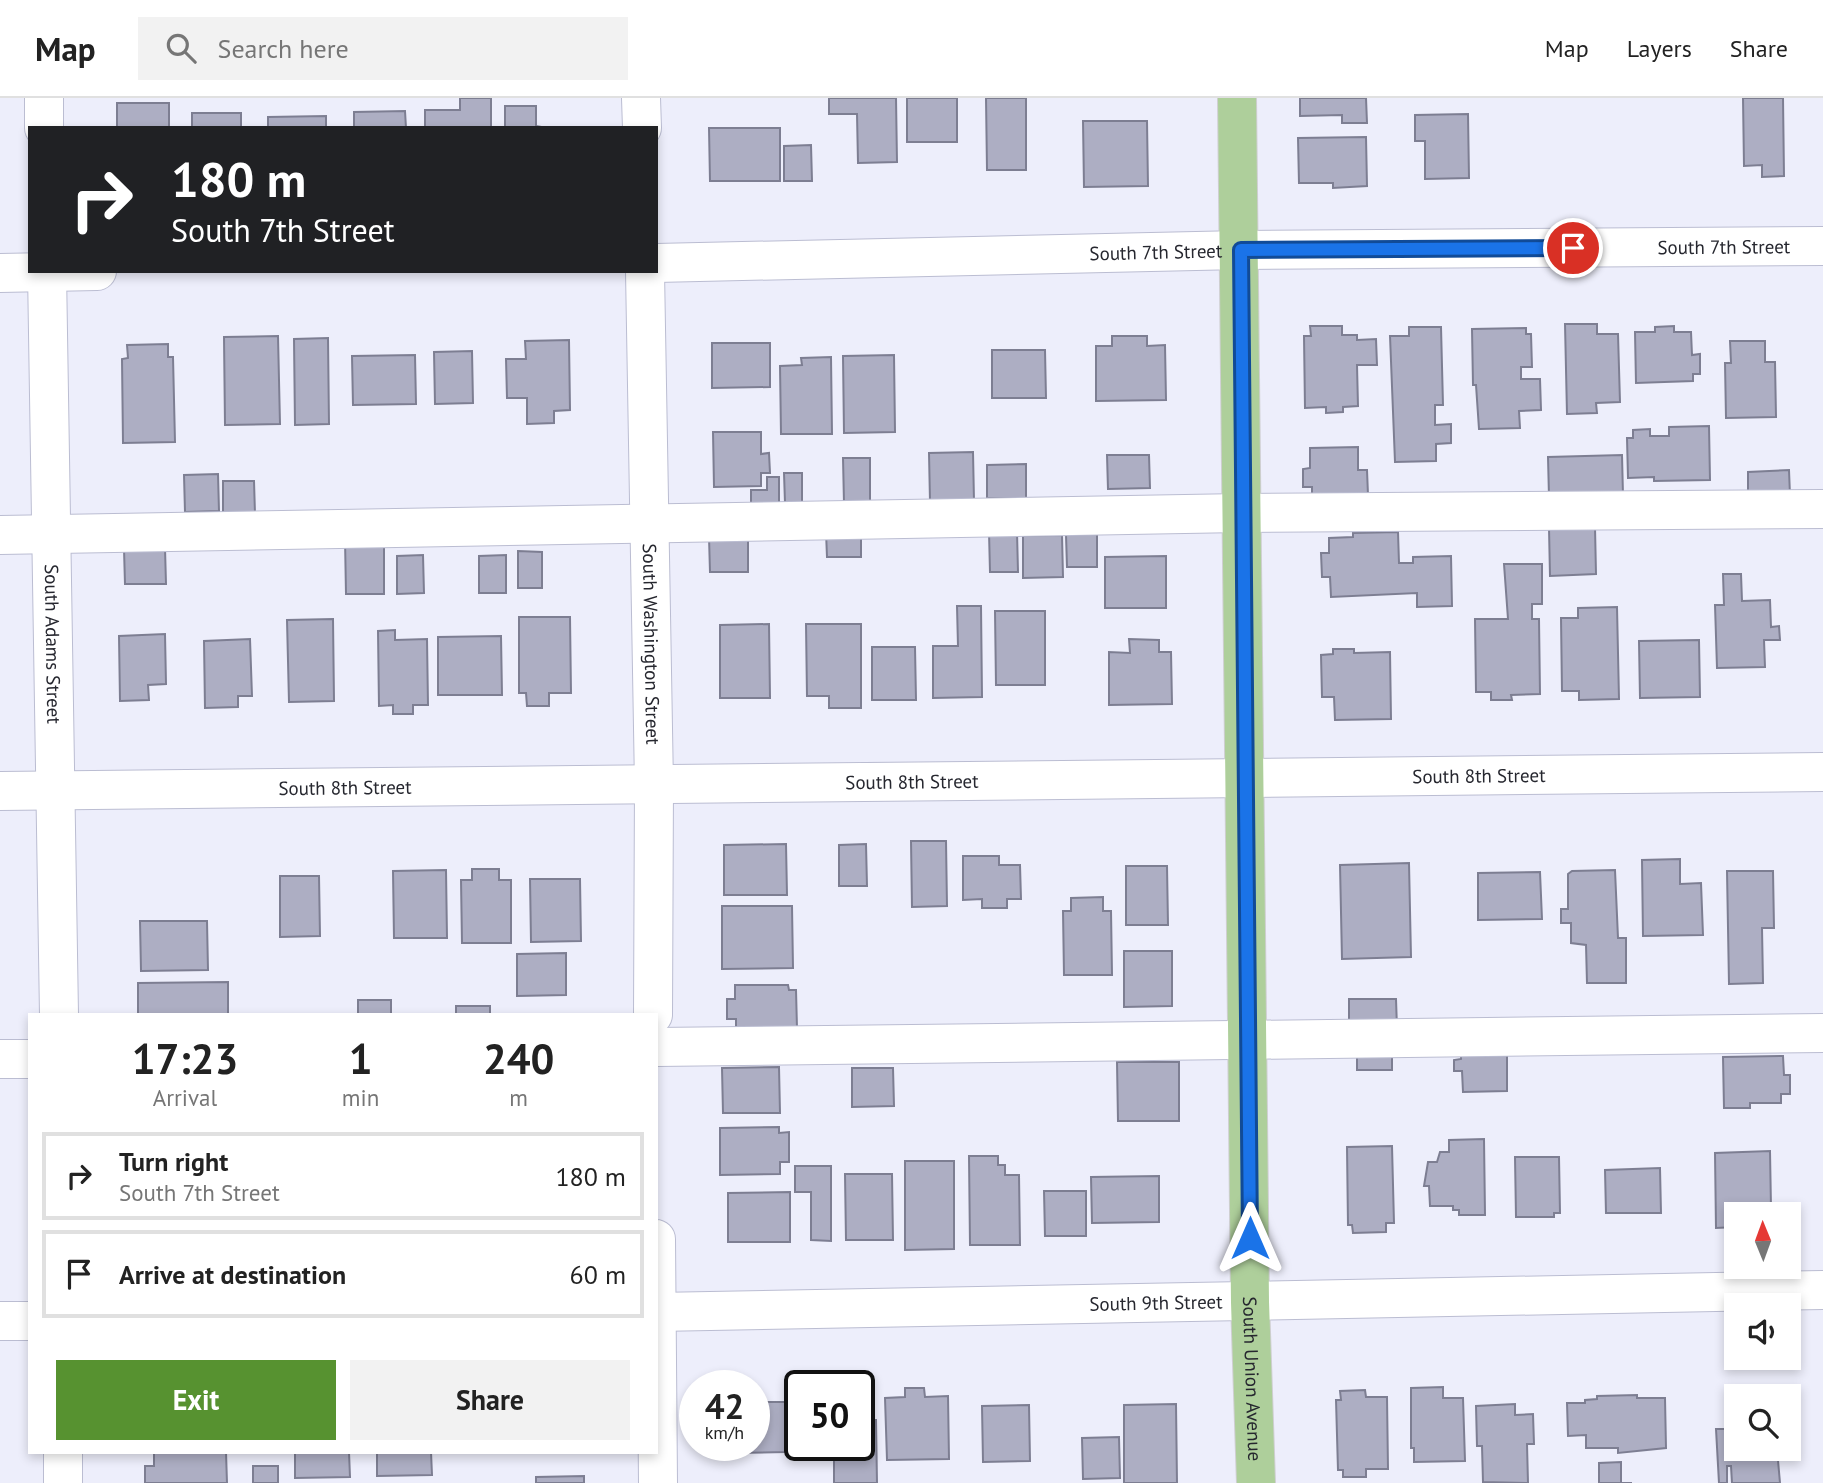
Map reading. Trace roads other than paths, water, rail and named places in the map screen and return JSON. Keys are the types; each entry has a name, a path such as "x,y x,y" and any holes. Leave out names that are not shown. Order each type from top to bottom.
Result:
{"main road":[{"name":"South Union Avenue","path":"1237,98 1241,250 1241,513 1250,1302 1255,1483"}],"street":[{"path":"44,98 44,126"},
{"path":"641,98 642,126"},
{"name":"South 7th Street","path":"658,263 1241,250 1823,246"},
{"path":"0,272 28,272"},
{"name":"South Adams Street","path":"47,273 59,1013"},
{"name":"South Washington Street","path":"645,273 654,785 653,1013"},
{"path":"0,535 649,526 1241,513 1823,509"},
{"name":"South 8th Street","path":"0,791 1823,772"},
{"path":"658,1047 1823,1033"},
{"path":"0,1059 28,1059"},
{"name":"South 9th Street","path":"658,1312 1823,1290"},
{"path":"0,1321 28,1321"},
{"path":"63,1454 63,1483"},
{"path":"658,1454 658,1483"}]}
